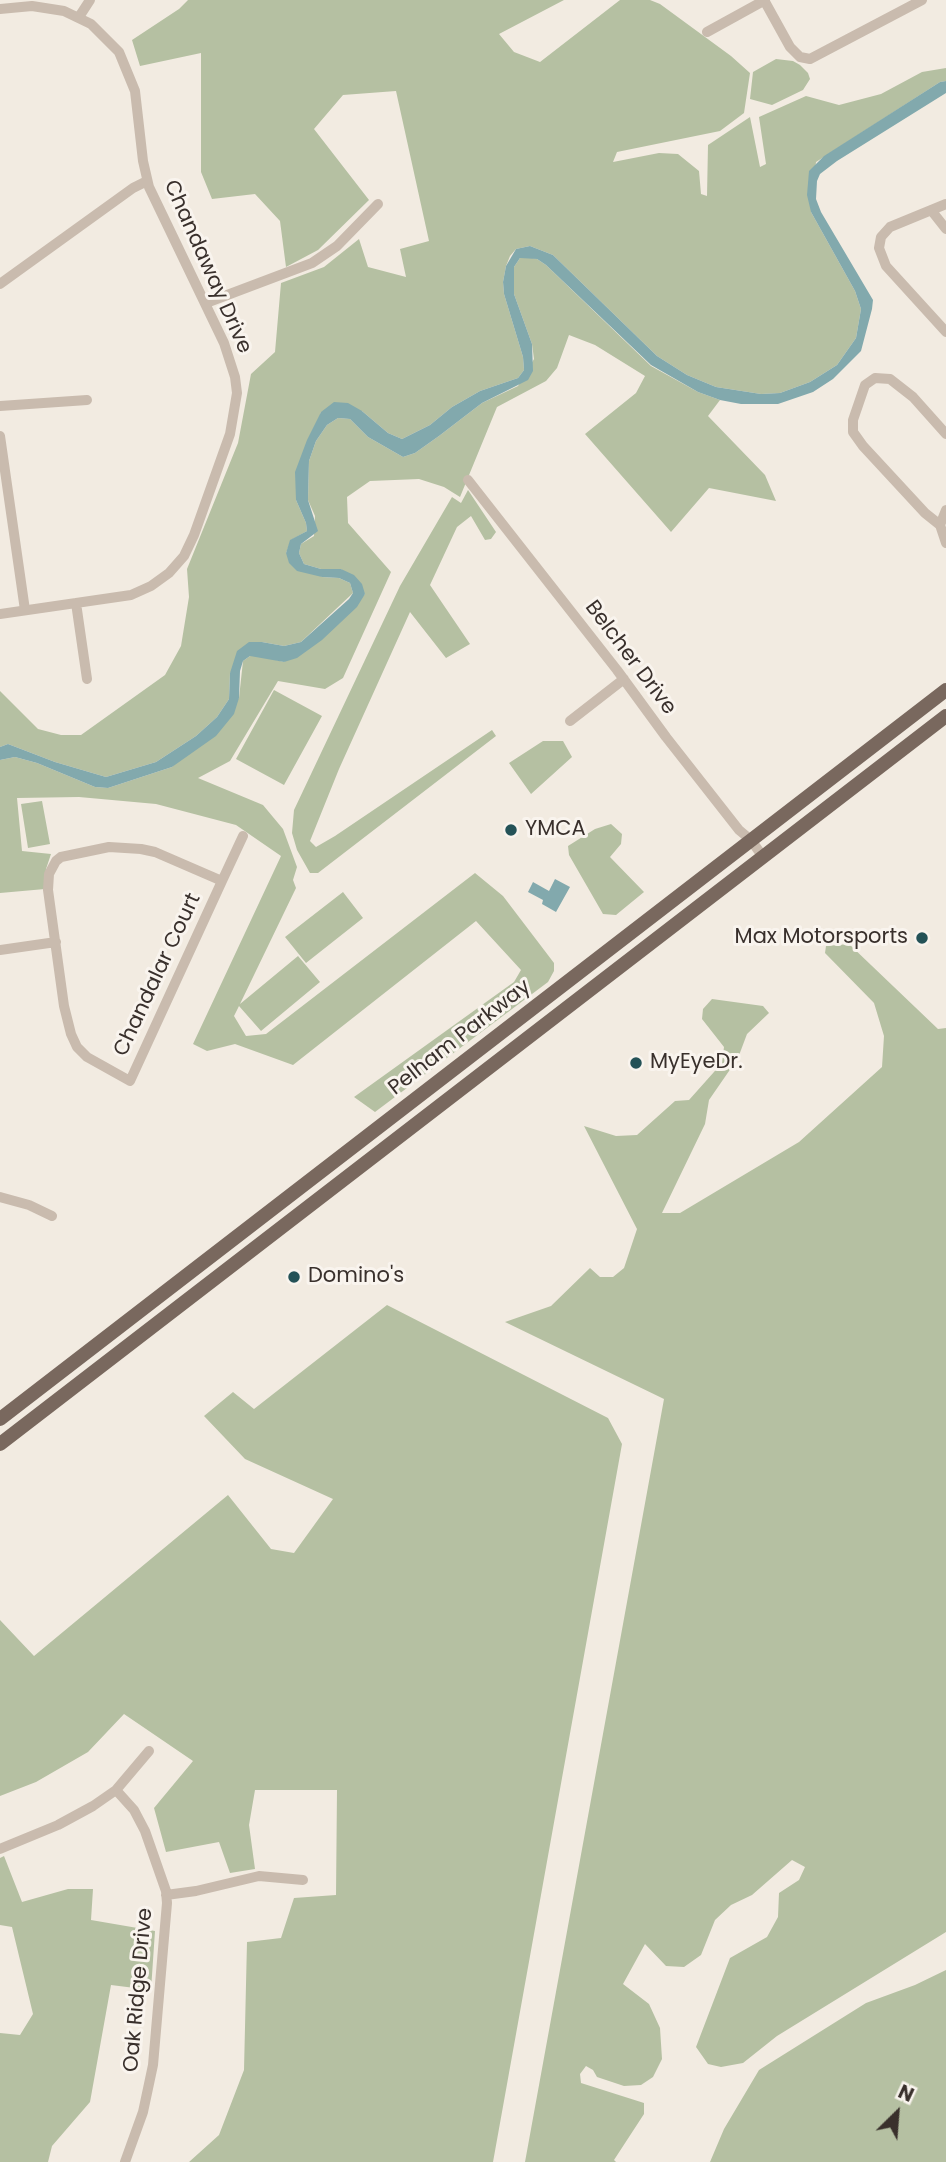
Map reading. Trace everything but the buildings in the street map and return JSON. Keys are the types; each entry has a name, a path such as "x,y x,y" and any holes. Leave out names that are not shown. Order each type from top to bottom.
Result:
{"main road":[{"name":"Pelham Parkway","path":"0,1419 946,690"},
{"name":"Pelham Parkway","path":"0,1443 946,716"},
{"path":"849,764 862,781"},
{"path":"803,801 815,817"},
{"path":"716,868 727,885"},
{"path":"576,975 594,987"},
{"path":"372,1133 385,1148"},
{"path":"278,1205 290,1221"},
{"path":"190,1272 203,1288"},
{"path":"29,1397 42,1412"}],"street":[{"path":"0,9 48,7 79,17 90,0"},
{"path":"707,32 764,0 790,47 800,57 810,60 922,0"},
{"name":"Chandaway Drive","path":"0,614 131,595 151,586 169,573 189,546 230,434 237,393 228,352 147,181 135,91 125,61 101,33 79,17"},
{"path":"0,284 133,188 147,181"},
{"path":"205,303 312,263 337,246 378,204"},
{"path":"946,204 890,227 881,237 879,248 886,265 946,331"},
{"path":"931,210 946,229"},
{"path":"946,434 913,397 890,379 875,378 865,385 853,420 853,432 925,513 940,524 946,543"},
{"path":"0,406 88,400"},
{"path":"0,436 25,610"},
{"name":"Belcher Drive","path":"468,480 763,857"},
{"path":"940,524 946,510"},
{"path":"76,603 87,679"},
{"path":"570,720 624,680"},
{"name":"Chandalar Court","path":"222,881 172,858 141,849 109,848 66,855 56,861 48,881 64,1006 74,1041 87,1057 130,1081 243,836"},
{"path":"0,950 56,942"},
{"path":"0,1197 29,1205 52,1216"},
{"path":"0,1849 78,1815 116,1790 149,1751"},
{"name":"Oak Ridge Drive","path":"116,1790 138,1817 166,1895 153,2065 147,2096 125,2162"},
{"path":"166,1895 197,1891 259,1876 303,1880"}],"green space":[{"path":"188,0 564,0 499,34 514,52 540,62 620,0 650,0 660,4 750,73 744,113 720,131 617,152 613,162 659,153 678,154 699,171 701,194 707,196 708,145 750,117 760,167 766,164 759,117 806,96 839,105 881,94 922,72 946,68 946,81 940,82 816,162 811,212 855,291 861,309 856,338 837,365 810,382 780,393 761,394 716,387 687,375 657,356 553,255 530,246 516,249 506,266 503,282 504,294 523,357 524,370 518,378 480,391 452,407 430,425 402,439 388,433 362,411 321,412 296,500 307,531 291,540 286,553 322,577 339,578 350,583 353,593 301,642 284,646 262,642 230,673 229,699 217,717 196,736 156,762 106,777 8,744 0,747 0,691 38,729 61,735 81,735 165,675 181,646 189,597 187,569 238,443 251,374 275,352 281,283 324,267 359,239 368,267 406,277 400,249 429,241 396,91 343,95 314,129 369,200 318,250 286,267 280,221 255,194 212,199 201,172 201,53 140,66 132,40"},
{"path":"776,59 793,61 808,73 810,79 803,90 772,105 750,99 753,72"},
{"path":"527,257 546,265 651,366 698,392 720,400 708,416 765,475 776,501 709,488 671,532 585,434 636,393 645,376 595,345 569,335 557,368 546,381 497,407 460,497 444,487 419,479 370,481 347,497 348,523 391,572 343,678 325,689 278,681 230,761 198,778 263,805 283,829 297,867 293,880 296,888 240,1004 298,956 320,982 261,1031 239,1006 234,1016 246,1036 266,1034 475,873 503,896 554,963 554,971 548,982 375,1112 354,1097 514,982 521,970 476,921 293,1065 235,1044 207,1051 193,1044 281,856 236,825 156,804 79,797 17,798 22,851 51,854 46,869 45,889 0,893 0,760 15,757 37,763 95,787 108,788 172,767 239,698 243,661 250,656 260,656 284,662 365,594 341,569 321,569 304,564 299,553 301,544 314,536 315,516 308,500 309,461 316,441 327,425 338,418 350,419 368,437 403,457 415,453 482,403 518,386 534,359 532,344 514,294 514,267 520,258"},
{"path":"468,490 496,532 491,539 485,540 471,516 457,527 430,585 470,644 446,658 410,612 339,769 310,841 316,847 492,730 496,736 318,873 310,873 297,850 292,833 294,810 400,586 452,497 461,503"},
{"path":"274,690 322,716 284,785 236,759"},
{"path":"543,741 563,741 572,757 531,794 509,763"},
{"path":"42,801 50,844 28,848 21,804"},
{"path":"611,824 622,834 621,844 610,857 644,892 616,915 603,914 569,855 568,846 595,829"},
{"path":"343,892 363,918 306,963 285,937"},
{"path":"849,944 938,1029 946,1028 946,1932 777,2036 743,2063 721,2067 708,2064 696,2047 730,1958 767,1937 778,1917 779,1893 799,1880 805,1867 792,1860 752,1895 731,1905 715,1920 701,1955 684,1967 666,1966 645,1944 623,1984 649,2004 660,2028 662,2059 653,2077 641,2085 624,2086 597,2077 593,2070 586,2066 580,2074 581,2083 644,2103 644,2114 614,2160 616,2162 525,2162 664,1399 505,1322 551,1306 590,1268 600,1277 613,1277 624,1268 637,1229 584,1126 616,1136 637,1135 675,1101 689,1100 722,1063 724,1047 702,1019 703,1009 712,999 763,1006 769,1013 747,1034 738,1058 709,1100 705,1124 662,1213 680,1213 799,1142 882,1067 884,1036 874,1003 825,953 826,946"},
{"path":"387,1305 608,1418 622,1444 493,2162 189,2162 219,2135 244,2070 247,1942 281,1938 294,1898 336,1895 337,1790 255,1790 249,1825 255,1869 230,1873 219,1842 166,1852 154,1808 193,1761 124,1714 88,1752 36,1782 0,1796 0,1620 34,1656 228,1495 271,1549 294,1553 333,1499 245,1459 204,1416 233,1392 254,1409"},
{"path":"4,1856 22,1902 68,1889 93,1889 91,1920 155,1931 151,1990 111,1985 90,2102 52,2146 48,2162 0,2162 0,2033 20,2035 33,2014 12,1927 0,1925 0,1858"},
{"path":"946,1970 946,2162 710,2162 724,2129 759,2070 866,2003"}],"water":[{"path":"946,81 946,93 837,161 820,174 817,181 816,199 821,212 873,300 861,351 833,379 813,392 778,404 741,404 698,392 651,365 546,265 537,259 520,258 514,267 514,294 532,344 533,371 528,380 482,403 415,453 403,457 368,437 350,419 338,418 327,425 316,441 309,461 308,500 318,531 301,544 299,553 304,564 321,569 341,569 354,575 362,584 365,594 357,607 322,640 297,658 284,662 250,656 243,661 239,698 234,714 216,736 172,767 108,788 95,787 37,763 15,757 0,760 0,747 8,744 106,777 156,762 196,736 217,717 229,699 230,673 237,651 249,642 284,646 301,642 349,599 353,593 350,583 339,578 297,571 289,563 286,553 290,540 307,531 296,500 295,472 307,440 321,412 334,402 348,403 388,433 402,439 430,425 452,407 480,391 518,378 524,370 523,357 504,294 503,282 506,266 516,249 530,246 553,255 657,356 687,375 716,387 761,394 780,393 810,382 837,365 856,338 861,309 855,291 811,212 807,195 809,171 824,156 940,82"},
{"path":"555,879 570,887 556,912 542,904 543,900 528,892 533,882 549,891"}],"place":[{"name":"YMCA","path":"511,830"},
{"name":"Max Motorsports","path":"922,938"},
{"name":"MyEyeDr.","path":"636,1063"},
{"name":"Domino's","path":"294,1277"}]}
